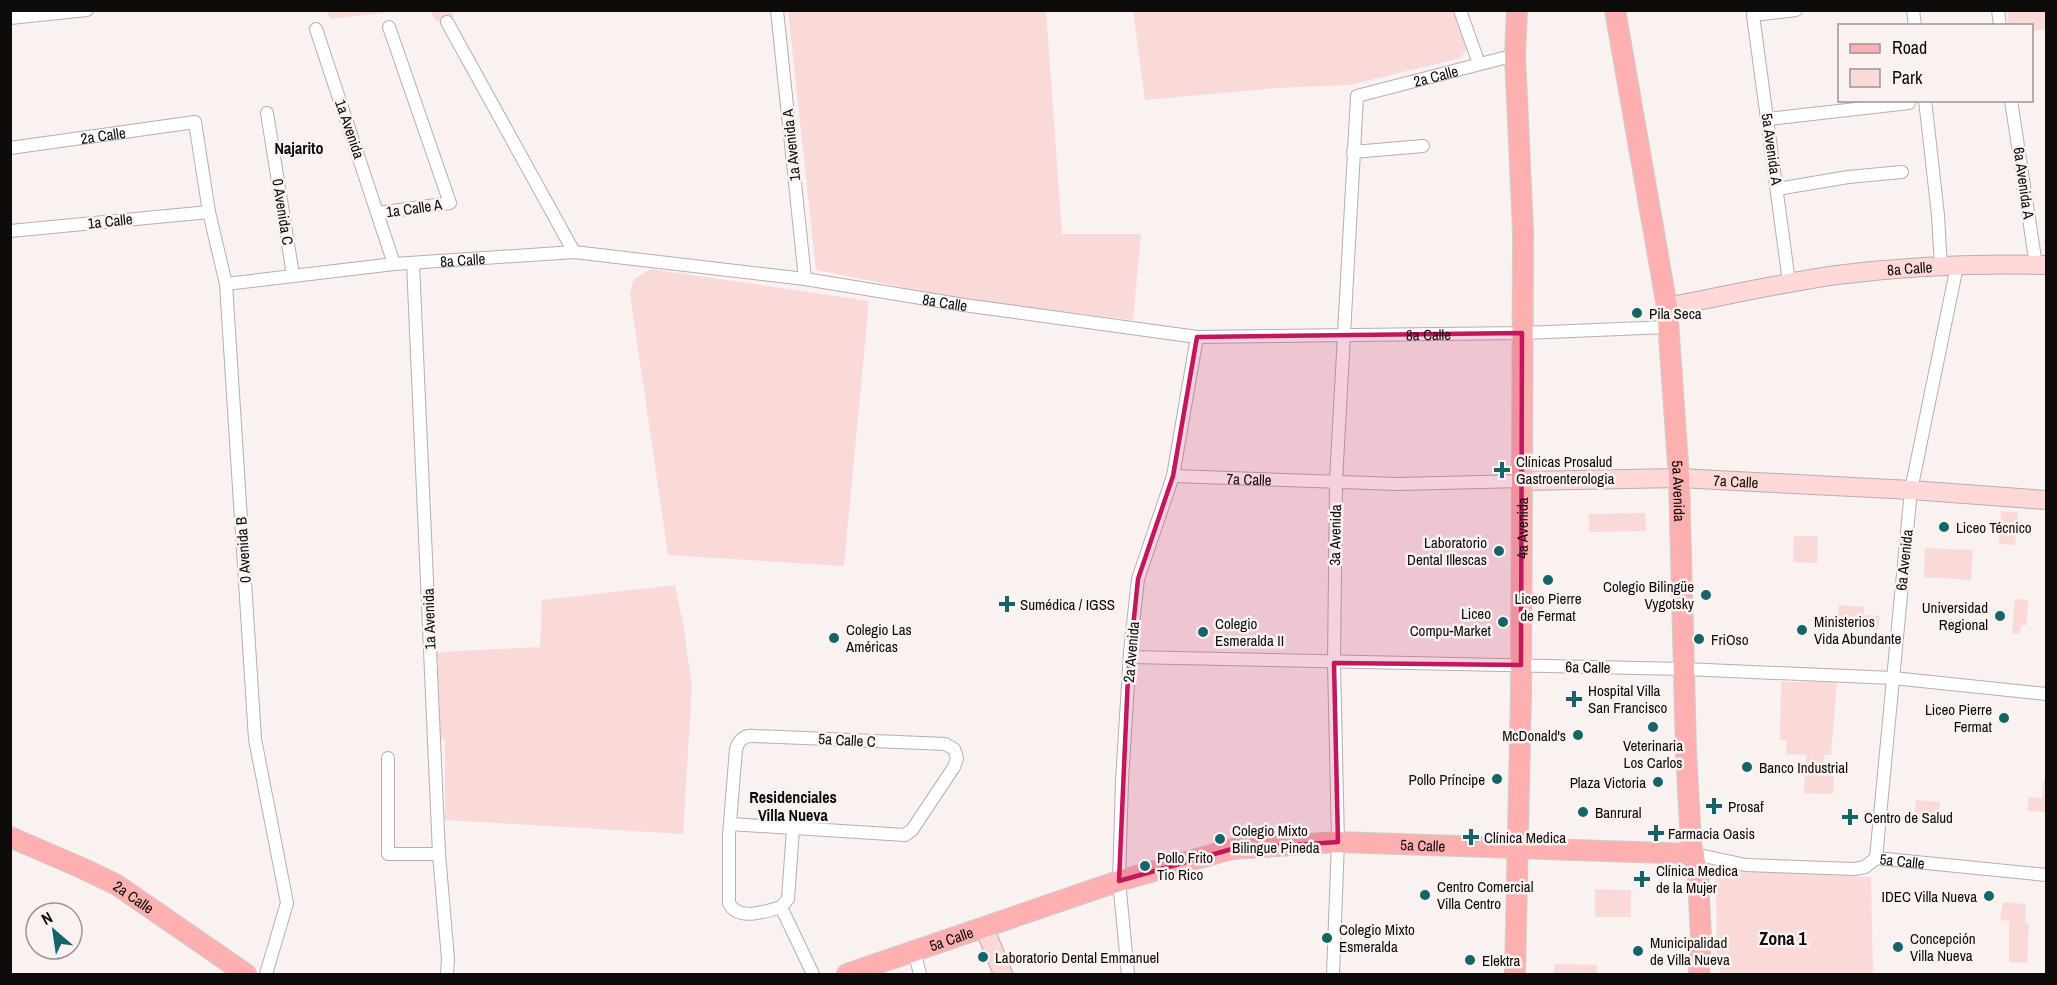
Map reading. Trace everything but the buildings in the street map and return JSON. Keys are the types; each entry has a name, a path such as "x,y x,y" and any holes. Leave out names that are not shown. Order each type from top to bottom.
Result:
{"main road":[{"name":"4a Avenida","path":"1515,975 1522,481 1522,231 1515,55 1517,10"},
{"name":"5a Avenida","path":"1616,10 1668,317 1679,478 1686,750 1691,844 1698,876 1702,971"},
{"name":"8a Calle","path":"1668,317 1789,282 1839,275 1949,266 2041,265"},
{"name":"7a Calle","path":"1522,481 1679,478 1911,490 2046,500"},
{"name":"2a Calle","path":"10,837 117,885 246,975"},
{"name":"5a Calle","path":"847,975 1119,881 1232,849 1338,842 1694,854"},
{"path":"984,927 1003,975"}],"street":[{"path":"10,18 87,10"},
{"name":"1a Avenida A","path":"777,10 805,279"},
{"path":"1460,10 1479,64"},
{"name":"5a Avenida A","path":"1789,282 1752,15 1796,10"},
{"path":"447,22 574,252"},
{"name":"1a Calle A","path":"378,213 450,203 389,27"},
{"name":"1a Avenida","path":"316,29 394,264"},
{"name":"2a Calle","path":"1356,96 1515,55"},
{"name":"3a Avenida","path":"1333,975 1338,842 1334,663 1336,481 1356,96"},
{"name":"6a Avenida","path":"1876,858 1911,490 1949,266 1938,215 1925,102"},
{"name":"6a Avenida A","path":"2011,102 2041,265"},
{"path":"1768,119 1909,103"},
{"name":"0 Avenida C","path":"267,113 293,275"},
{"name":"2a Calle","path":"10,148 195,122"},
{"name":"0 Avenida B","path":"195,122 209,212 226,284 255,739 287,903 266,975"},
{"path":"1353,152 1422,146"},
{"path":"1777,189 1848,177 1902,172"},
{"name":"1a Calle","path":"10,231 209,212"},
{"name":"8a Calle","path":"226,284 394,264 574,252 805,279 964,305 1197,337 1522,333 1668,317"},
{"name":"1a Avenida","path":"413,263 447,975"},
{"name":"2a Avenida","path":"1128,975 1119,881 1122,781 1130,657 1138,579 1173,476 1197,337"},
{"name":"7a Calle","path":"1173,476 1397,484 1522,481"},
{"name":"6a Calle","path":"1130,657 1684,669 1893,678 2046,693"},
{"name":"5a Calle C","path":"730,824 736,749 740,740 748,735 945,744 954,749 957,758 954,767 912,830 904,835 793,829"},
{"path":"388,758 388,854 440,854"},
{"path":"730,824 793,829 788,898 781,907 743,914 734,911 729,898 730,824"},
{"name":"5a Calle","path":"1694,854 1746,865 1854,869 1865,867 1876,858 2046,875"},
{"path":"781,907 813,975"},
{"path":"914,951 920,975"}],"highlighted area":[{"path":"1522,333 1521,665 1334,663 1338,842 1232,849 1119,881 1128,676 1138,579 1173,476 1197,337"}],"green space":[{"path":"326,11 400,11 331,19"},
{"path":"430,11 453,11 454,17 437,22"},
{"path":"788,11 1046,11 1062,234 1141,234 1133,320 967,300 816,270"},
{"path":"1133,11 1454,11 1467,48 1461,58 1349,85 1278,88 1145,100"},
{"path":"2007,11 2046,11 2046,29 2033,31 2033,24 2009,24"},
{"path":"651,269 869,301 844,566 668,555 630,294 634,279"},
{"path":"2001,511 2018,512 2015,545 1999,544"},
{"path":"1645,513 1646,531 1589,532 1589,514"},
{"path":"1794,536 1818,536 1817,563 1793,562"},
{"path":"1925,548 1973,550 1971,580 1924,577"},
{"path":"675,585 692,686 683,834 445,820 445,740 440,739 437,652 540,647 542,600"},
{"path":"2015,599 2028,600 2027,625 2021,625 2020,634 2012,633"},
{"path":"1839,605 1864,607 1864,615 1880,616 1878,630 1836,626"},
{"path":"1781,682 1837,682 1831,755 1824,755 1822,775 1834,776 1833,794 1804,793 1806,755 1786,754 1787,740 1780,740"},
{"path":"2044,778 2046,779 2046,812 2027,811 2029,797 2042,798"},
{"path":"1916,800 1940,802 1938,819 1922,818 1921,822 1913,822"},
{"path":"1733,870 1871,877 1873,974 1720,974 1717,951 1716,881 1721,872"},
{"path":"1595,889 1631,890 1631,917 1595,917"},
{"path":"2003,902 2026,904 2025,923 2029,924 2027,963 2009,962 2009,921 2000,920"},
{"path":"1555,964 1597,965 1597,974 1554,974"}],"place":[{"name":"Pila Seca","path":"1637,313"},
{"name":"Clínicas Prosalud Gastroenterologia","path":"1502,470"},
{"name":"Liceo Técnico","path":"1944,527"},
{"name":"Laboratorio Dental Illescas","path":"1499,551"},
{"name":"Liceo Pierre de Fermat","path":"1548,580"},
{"name":"Colegio Bilingüe Vygotsky","path":"1706,595"},
{"name":"Sumédica / IGSS","path":"1007,604"},
{"name":"Universidad Regional","path":"2000,616"},
{"name":"Liceo Compu-Market","path":"1503,622"},
{"name":"Ministerios Vida Abundante","path":"1802,630"},
{"name":"Colegio Esmeralda II","path":"1203,632"},
{"name":"Colegio Las Américas","path":"834,638"},
{"name":"FriOso","path":"1699,639"},
{"name":"Hospital Villa San Francisco","path":"1574,699"},
{"name":"Liceo Pierre Fermat","path":"2004,718"},
{"name":"Veterinaria Los Carlos","path":"1653,727"},
{"name":"McDonald's","path":"1578,735"},
{"name":"Banco Industrial","path":"1747,767"},
{"name":"Pollo Príncipe","path":"1497,779"},
{"name":"Plaza Victoria","path":"1658,782"},
{"name":"Prosaf","path":"1714,806"},
{"name":"Banrural","path":"1583,812"},
{"name":"Centro de Salud","path":"1850,817"},
{"name":"Farmacia Oasis","path":"1656,833"},
{"name":"Clínica Medica","path":"1471,837"},
{"name":"Colegio Mixto Bilingue Pineda","path":"1220,839"},
{"name":"Pollo Frito Tio Rico","path":"1145,866"},
{"name":"Clínica Medica de la Mujer","path":"1642,879"},
{"name":"Centro Comercial Villa Centro","path":"1425,895"},
{"name":"IDEC Villa Nueva","path":"1989,896"},
{"name":"Colegio Mixto Esmeralda","path":"1327,938"},
{"name":"Concepción Villa Nueva","path":"1898,947"},
{"name":"Municipalidad de Villa Nueva","path":"1638,951"},
{"name":"Laboratorio Dental Emmanuel","path":"983,957"},
{"name":"Elektra","path":"1470,960"}],"district":[{"name":"Najarito","path":"299,148"},
{"name":"Residenciales Villa Nueva","path":"793,806"},
{"name":"Zona 1","path":"1783,938"}]}
